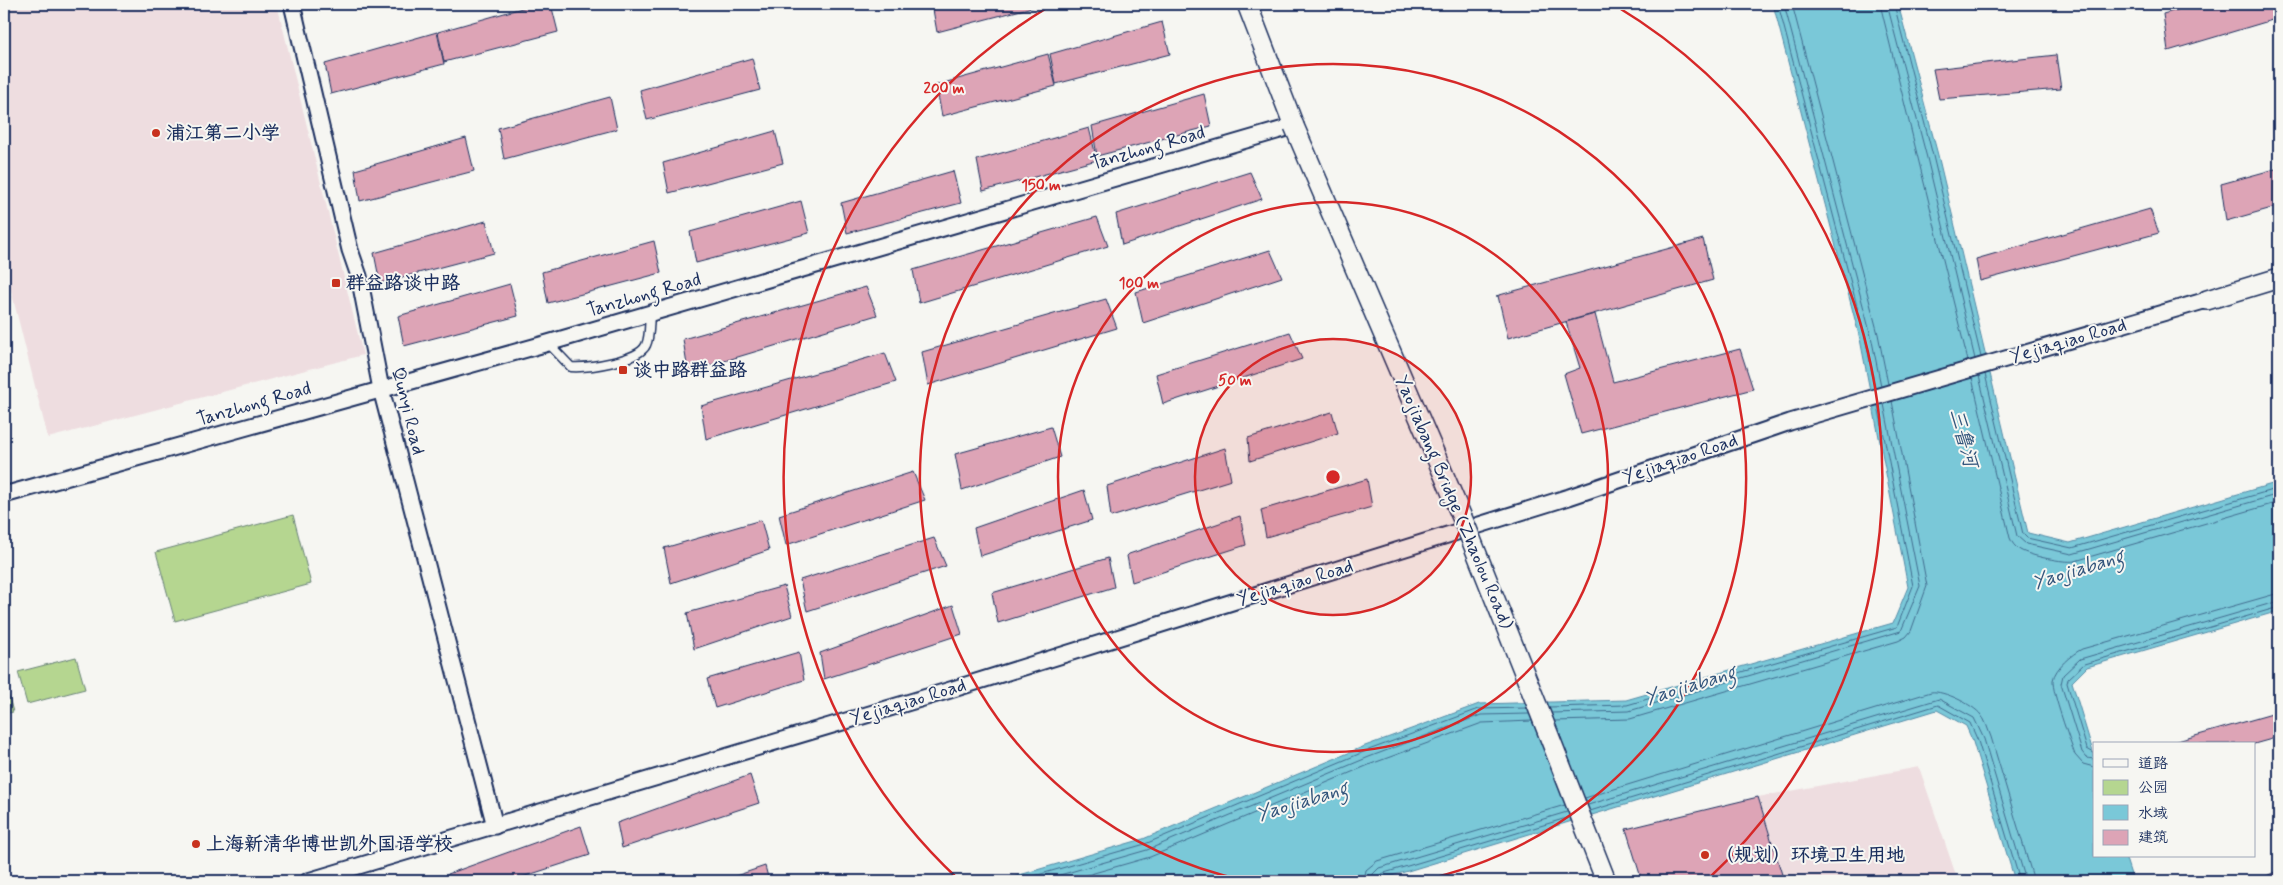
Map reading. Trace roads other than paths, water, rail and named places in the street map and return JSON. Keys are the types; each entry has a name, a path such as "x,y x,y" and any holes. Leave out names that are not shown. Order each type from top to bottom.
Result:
{"street":[{"name":"Qunyi Road","path":"292,4 350,250 359,276 381,390 495,826"},
{"name":"Yaojiabang Bridge (Zhaolou Road)","path":"1246,4 1294,126 1467,529 1606,881"},
{"name":"Tanzhong Road","path":"4,495 650,314 1294,126"},
{"name":"Yejiaqiao Road","path":"308,881 947,691 1568,498 1790,422 2279,278"}],"lane":[{"path":"548,343 571,367 583,368 636,355 646,345 650,314"}],"water":[{"path":"1773,4 1898,4 1938,155 2028,533 2070,543 2279,482 2279,611 2087,667 2072,682 2093,752 2093,858 2126,858 2133,881 2015,881 1973,742 1966,726 1937,710 1375,881 999,881 1143,839 1365,746 1479,704 1626,700 1893,623 1908,587 1860,339"}],"place":[{"name":"浦江第二小学","path":"156,133"},
{"name":"群益路谈中路","path":"336,283"},
{"name":"谈中路群益路","path":"623,370"},
{"name":"上海新清华博世凯外国语学校","path":"196,844"},
{"name":"（规划）环境卫生用地","path":"1705,855"}],"water label":[{"name":"三鲁河","path":"1963,438"},
{"name":"Yaojiabang","path":"2078,570"},
{"name":"Yaojiabang","path":"1690,686"},
{"name":"Yaojiabang","path":"1302,802"}]}
